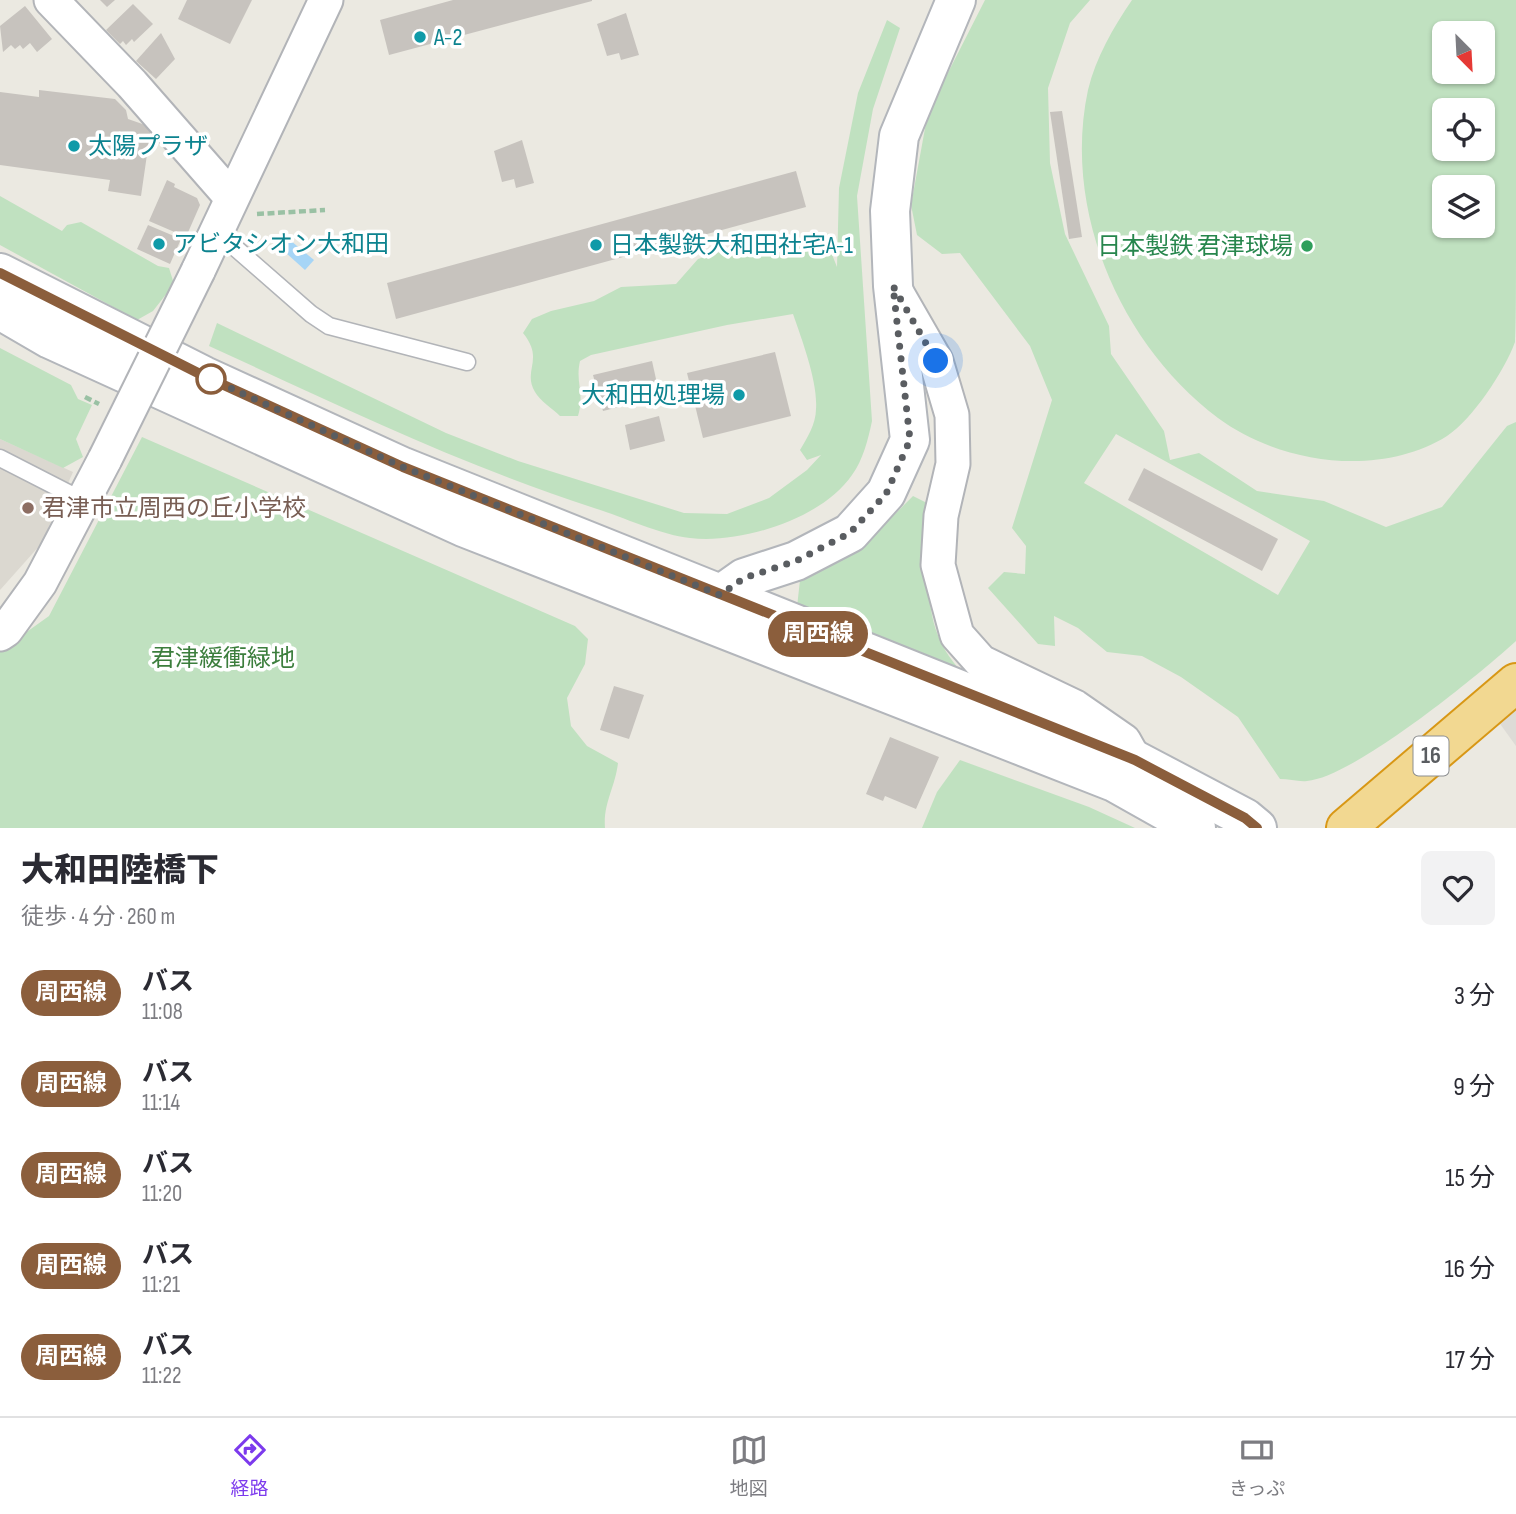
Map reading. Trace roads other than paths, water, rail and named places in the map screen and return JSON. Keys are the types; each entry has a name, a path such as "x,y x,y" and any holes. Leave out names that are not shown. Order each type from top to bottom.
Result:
{"highway":[{"name":"16","path":"1346,828 1516,683"}],"street":[{"path":"51,0 132,83 241,206"},
{"path":"0,634 6,630 40,583 216,231 241,206 327,0"},
{"path":"713,609 744,578 796,561 850,533 886,494 910,440 893,286 890,211 899,136 956,0"},
{"path":"0,273 204,376 713,609 1114,782 1196,828"},
{"path":"893,286 936,361 952,415 953,464 942,516 938,565 957,635 981,662 1074,707 1124,741 1135,760"},
{"path":"0,310 50,339 371,488 1135,760 1204,795 1257,828"}],"lane":[{"path":"216,231 311,314 329,326 467,362"},
{"path":"0,457 82,500"}],"water":[{"path":"285,236 314,260 305,270 276,244"}],"place":[{"name":"A-2","path":"420,37"},
{"name":"太陽プラザ","path":"74,146"},
{"name":"アビタシオン大和田","path":"159,244"},
{"name":"日本製鉄大和田社宅A-1","path":"596,245"},
{"name":"日本製鉄 君津球場","path":"1307,246"},
{"name":"大和田処理場","path":"739,395"},
{"name":"君津市立周西の丘小学校","path":"28,508"}],"park label":[{"name":"君津緩衝緑地","path":"223,658"}]}
